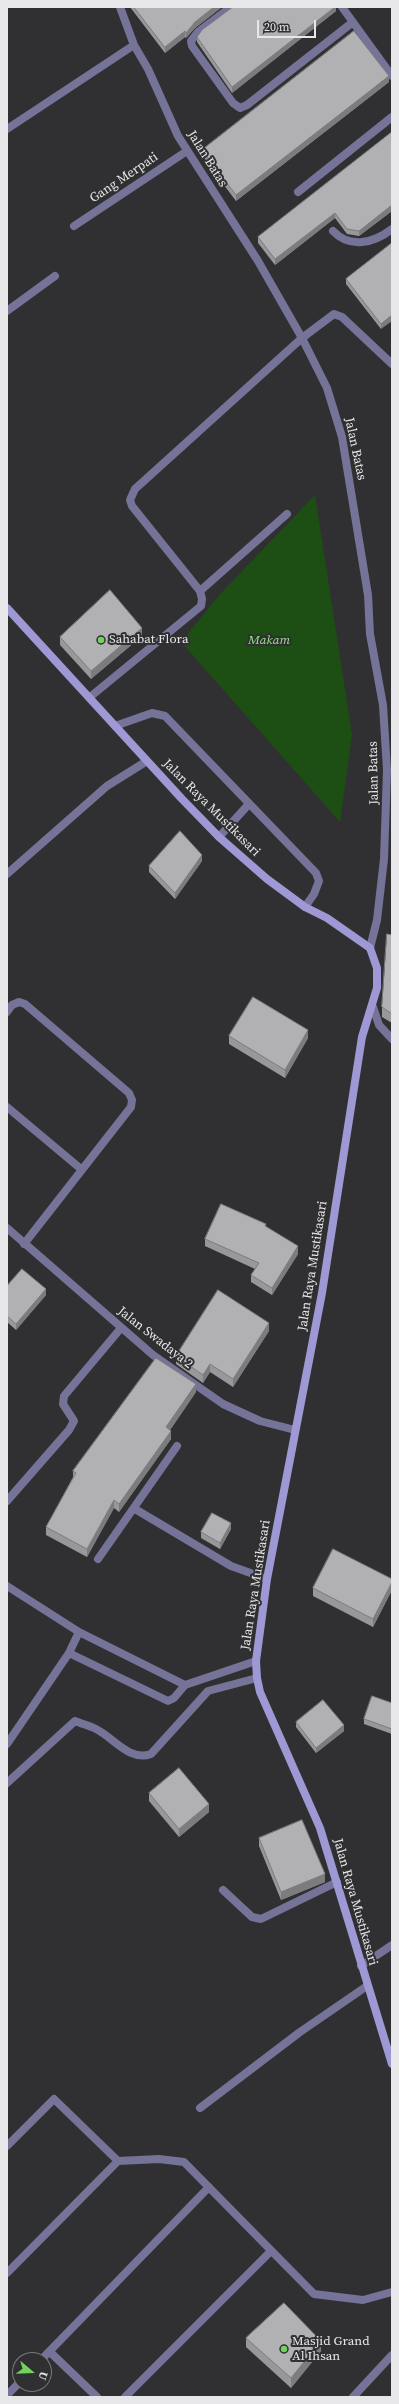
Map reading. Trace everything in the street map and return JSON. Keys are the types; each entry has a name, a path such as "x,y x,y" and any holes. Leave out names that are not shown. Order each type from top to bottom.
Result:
{"main road":[{"name":"Jalan Raya Mustikasari","path":"7,608 147,761 219,836 267,879 305,907 327,918 370,948 377,968 377,988 373,1007 362,1037 322,1293 267,1579 256,1661 257,1678 279,1737 312,1807 337,1882 367,1986 392,2064"}],"street":[{"name":"Jalan Batas","path":"120,7 134,45 148,69 178,136 258,261 302,338 328,388 345,452 368,595 370,634 383,705 390,771 384,859 377,920 370,948"},
{"path":"231,7 198,32 191,41 192,46 233,103 240,108 353,22"},
{"path":"342,7 392,76"},
{"path":"7,129 134,45"},
{"path":"298,192 392,117"},
{"name":"Gang Merpati","path":"74,226 187,151"},
{"path":"333,231 340,238 360,242 373,241 392,229"},
{"path":"7,311 55,276"},
{"path":"90,697 201,606 202,599 200,591 132,506 130,500 135,488 302,338 334,314 342,317 392,364"},
{"path":"200,591 287,514"},
{"path":"115,726 152,713 165,716 248,805 304,858 316,873 319,881 314,894 305,907"},
{"path":"7,874 107,786 147,761"},
{"path":"219,836 248,805"},
{"path":"7,1012 12,1005 19,1002 25,1004 128,1093 132,1100 131,1107 81,1169 24,1244"},
{"path":"373,1007 379,1025 392,1039"},
{"path":"7,1107 81,1169"},
{"name":"Jalan Swadaya 2","path":"7,1228 153,1355 223,1404 260,1421 295,1430"},
{"path":"7,1501 69,1430 74,1421 63,1404 64,1396 121,1328"},
{"path":"98,1559 135,1509 177,1446"},
{"path":"135,1509 231,1566 267,1579"},
{"path":"7,1586 79,1632 185,1686"},
{"path":"7,1744 69,1653 79,1632"},
{"path":"69,1653 165,1700 172,1700 185,1686 256,1661"},
{"path":"7,1783 75,1721 96,1729 135,1756 143,1757 151,1754 208,1691 257,1678"},
{"path":"223,1890 252,1917 260,1919 337,1882"},
{"path":"361,1966 392,1944"},
{"path":"200,2108 300,2032 367,1986"},
{"path":"7,2146 54,2099 118,2161"},
{"path":"7,2273 118,2161 159,2159 184,2162 314,2294 363,2300 392,2292"},
{"path":"50,2352 209,2188"},
{"path":"125,2397 271,2251"},
{"path":"52,2354 97,2397"},
{"path":"353,2397 392,2355"}],"green space":[{"name":"Makam","path":"315,495 352,735 340,822 181,642 222,592"}],"building":[{"path":"134,7 214,7 195,22 186,33 185,31 165,47"},
{"path":"233,7 335,7 232,87 197,37 202,30"},
{"path":"354,31 389,76 236,195 202,150"},
{"path":"392,132 392,205 359,231 347,229 335,213 275,259 258,237"},
{"path":"392,243 392,315 381,324 346,279"},
{"name":"Sahabat Flora","path":"110,590 142,628 91,671 60,637"},
{"path":"180,831 202,855 175,893 149,866"},
{"path":"387,934 392,935 392,1014 382,1007"},
{"path":"253,997 308,1030 285,1070 229,1036"},
{"path":"221,1204 266,1224 265,1226 298,1246 272,1288 251,1275 259,1263 205,1239"},
{"path":"22,1269 46,1289 16,1324 7,1316 7,1286"},
{"path":"218,1290 269,1323 233,1379 210,1364 203,1375 176,1356"},
{"path":"156,1358 196,1384 166,1427 171,1431 119,1504 114,1500 87,1549 46,1527 76,1473 73,1471"},
{"path":"212,1513 231,1523 220,1543 201,1532"},
{"path":"333,1549 392,1579 392,1582 373,1619 313,1588"},
{"path":"372,1696 392,1703 392,1729 364,1719"},
{"path":"323,1700 344,1725 316,1748 296,1722"},
{"path":"179,1768 209,1804 179,1829 149,1793"},
{"path":"302,1820 325,1874 281,1892 259,1838"},
{"name":"Masjid Grand Al Ihsan","path":"284,2303 321,2341 291,2378 246,2338"}],"place":[{"name":"Sahabat Flora","path":"101,640"},
{"name":"Masjid Grand Al Ihsan","path":"284,2349"}]}
